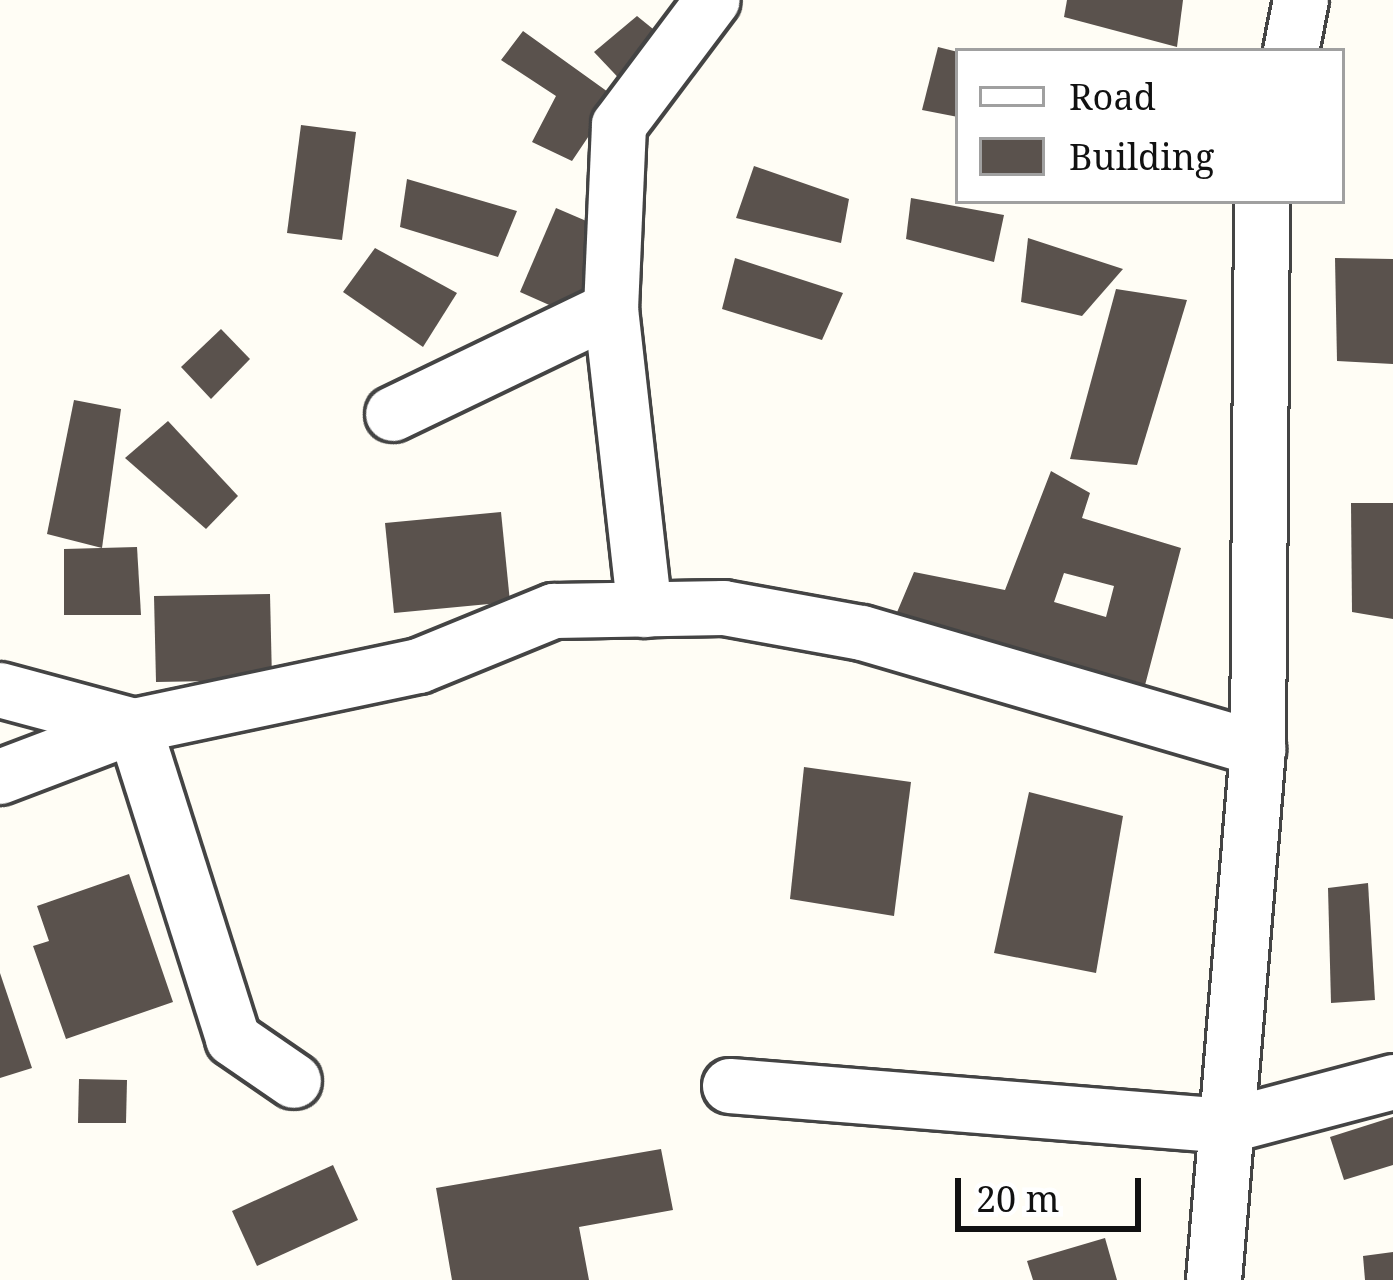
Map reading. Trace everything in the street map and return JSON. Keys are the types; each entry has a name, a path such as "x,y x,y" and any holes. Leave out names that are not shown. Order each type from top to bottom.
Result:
{"street":[{"path":"645,610 611,309 620,125 713,0"},
{"path":"1292,48 1301,0"},
{"path":"1214,1280 1258,749 1262,204"},
{"path":"393,414 611,309"},
{"path":"0,777 134,726 419,666 554,611 724,608 862,633 1258,749"},
{"path":"0,690 134,726"},
{"path":"134,726 233,1039 294,1081"},
{"path":"730,1086 1227,1126 1393,1082"}],"building":[{"path":"1067,0 1183,0 1177,47 1064,17"},
{"path":"637,16 674,46 629,89 594,52"},
{"path":"523,31 615,97 572,161 532,142 556,96 501,60"},
{"path":"938,47 955,51 955,116 922,110"},
{"path":"301,125 356,132 342,240 287,233"},
{"path":"754,166 849,199 841,243 736,218"},
{"path":"407,179 517,211 498,257 400,227"},
{"path":"911,198 1004,215 994,262 906,239"},
{"path":"556,208 612,232 574,316 520,292"},
{"path":"1028,238 1123,269 1082,316 1021,302"},
{"path":"375,248 457,293 423,347 343,292"},
{"path":"735,258 843,293 822,340 722,309"},
{"path":"1335,258 1393,259 1393,364 1337,361"},
{"path":"1116,289 1187,300 1137,465 1070,459"},
{"path":"221,329 250,359 211,399 181,367"},
{"path":"74,400 121,409 102,548 47,534"},
{"path":"168,421 238,496 206,529 125,458"},
{"path":"1051,471 1090,493 1082,518 1181,548 1144,689 895,617 914,572 1005,590","holes":["1064,573 1114,586 1106,617 1054,602"]},
{"path":"1351,503 1393,503 1393,619 1352,612"},
{"path":"501,512 510,602 394,613 385,523"},
{"path":"137,547 141,615 64,615 64,549"},
{"path":"270,594 272,680 156,682 154,596"},
{"path":"804,767 911,782 894,916 790,899"},
{"path":"1029,792 1123,816 1096,973 994,953"},
{"path":"129,874 173,1002 66,1039 33,946 49,941 37,906"},
{"path":"1368,883 1375,1000 1331,1003 1328,888"},
{"path":"0,973 32,1068 0,1078"},
{"path":"79,1079 127,1080 126,1123 78,1123"},
{"path":"1393,1117 1393,1165 1344,1180 1330,1137"},
{"path":"661,1149 673,1210 579,1227 589,1280 452,1280 436,1188"},
{"path":"333,1165 358,1220 257,1266 232,1211"},
{"path":"1105,1238 1117,1280 1033,1280 1027,1261"},
{"path":"1393,1252 1393,1280 1365,1280 1363,1256"}]}
